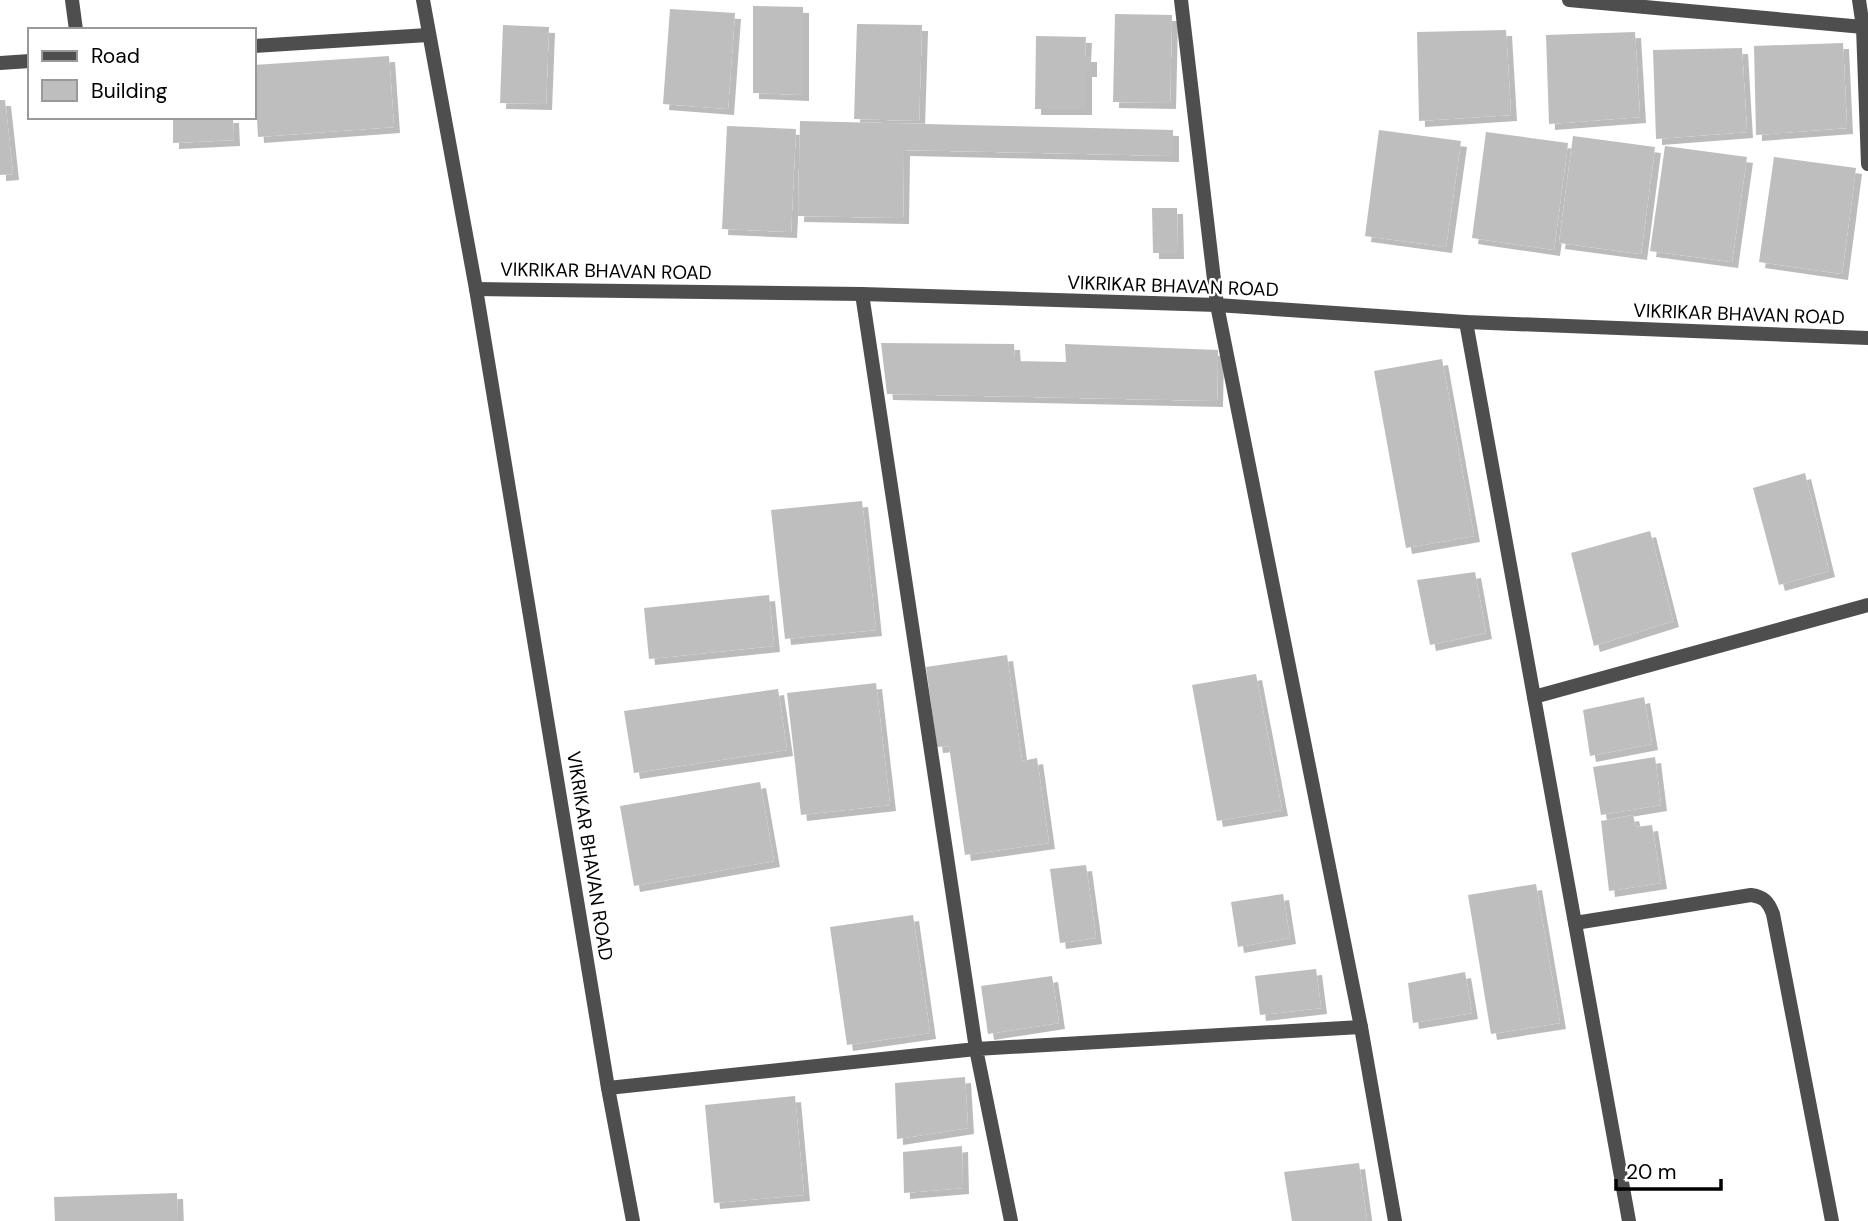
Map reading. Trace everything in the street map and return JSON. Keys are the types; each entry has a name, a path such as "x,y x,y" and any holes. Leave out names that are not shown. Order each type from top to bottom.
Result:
{"street":[{"path":"72,0 76,28"},
{"name":"VIKRIKAR BHAVAN ROAD","path":"423,0 475,289 608,1088 633,1221"},
{"path":"1181,0 1217,305 1361,1027 1395,1221"},
{"path":"1569,0 1863,27"},
{"path":"1859,0 1863,27 1868,164"},
{"path":"256,46 428,35"},
{"path":"0,63 28,61"},
{"name":"VIKRIKAR BHAVAN ROAD","path":"475,289 862,294 1217,305 1466,322 1868,338"},
{"path":"862,294 976,1049 1011,1221"},
{"path":"1466,322 1629,1221"},
{"path":"1534,697 1868,605"},
{"path":"1576,923 1751,895 1763,897 1769,904 1776,927 1832,1221"},
{"path":"608,1088 976,1049 1361,1027"}],"building":[{"path":"753,6 803,7 803,95 753,93"},
{"path":"670,9 735,13 728,109 663,104"},
{"path":"1115,14 1172,15 1170,103 1113,102"},
{"path":"857,24 922,25 919,121 854,119"},
{"path":"503,25 549,27 546,104 500,103"},
{"path":"1506,30 1511,115 1419,121 1417,32"},
{"path":"1635,32 1640,117 1549,124 1546,35"},
{"path":"1036,36 1086,37 1085,56 1091,56 1091,71 1086,71 1086,109 1035,109"},
{"path":"1843,43 1847,128 1756,135 1754,46"},
{"path":"1742,48 1747,132 1656,139 1653,50"},
{"path":"389,56 394,127 258,137 256,65"},
{"path":"0,100 5,100 13,174 0,175"},
{"path":"173,119 233,119 234,140 173,143"},
{"path":"800,121 1173,130 1173,156 904,150 903,218 798,216"},
{"path":"727,126 796,129 791,232 722,229"},
{"path":"1379,130 1461,141 1446,247 1365,236"},
{"path":"1486,132 1568,143 1554,250 1472,238"},
{"path":"1573,136 1655,147 1641,254 1559,243"},
{"path":"1665,146 1747,157 1732,262 1650,251"},
{"path":"1774,157 1856,168 1842,274 1759,262"},
{"path":"1152,208 1177,208 1178,253 1153,253"},
{"path":"881,343 1014,344 1015,361 1066,362 1065,344 1218,350 1217,401 887,394"},
{"path":"1442,359 1474,536 1406,548 1374,371"},
{"path":"1805,473 1829,571 1779,585 1753,488"},
{"path":"862,501 876,630 785,639 771,510"},
{"path":"1650,531 1673,621 1594,646 1571,553"},
{"path":"1475,572 1486,633 1430,645 1417,580"},
{"path":"769,595 774,646 649,659 644,608"},
{"path":"1007,655 1022,761 1037,758 1049,843 965,855 949,746 937,747 926,667"},
{"path":"1256,674 1282,810 1217,821 1192,685"},
{"path":"876,683 890,805 801,815 787,693"},
{"path":"778,689 787,750 634,773 624,711"},
{"path":"1644,697 1652,744 1590,756 1583,710"},
{"path":"1655,757 1661,805 1601,815 1593,767"},
{"path":"760,782 774,861 634,886 620,806"},
{"path":"1633,815 1636,827 1652,825 1661,883 1609,891 1601,821"},
{"path":"1086,865 1096,938 1060,943 1050,869"},
{"path":"1536,884 1560,1023 1491,1034 1468,895"},
{"path":"1283,894 1290,938 1238,947 1231,902"},
{"path":"913,915 930,1033 847,1045 830,927"},
{"path":"1316,969 1321,1008 1260,1015 1255,976"},
{"path":"1465,972 1472,1013 1413,1023 1408,983"},
{"path":"1052,976 1059,1023 988,1034 981,986"},
{"path":"965,1077 968,1128 897,1139 895,1083"},
{"path":"795,1096 804,1195 714,1203 705,1105"},
{"path":"962,1146 963,1188 904,1193 903,1152"},
{"path":"1359,1163 1367,1221 1292,1221 1284,1172"},
{"path":"177,1193 178,1221 55,1221 54,1197"}]}
